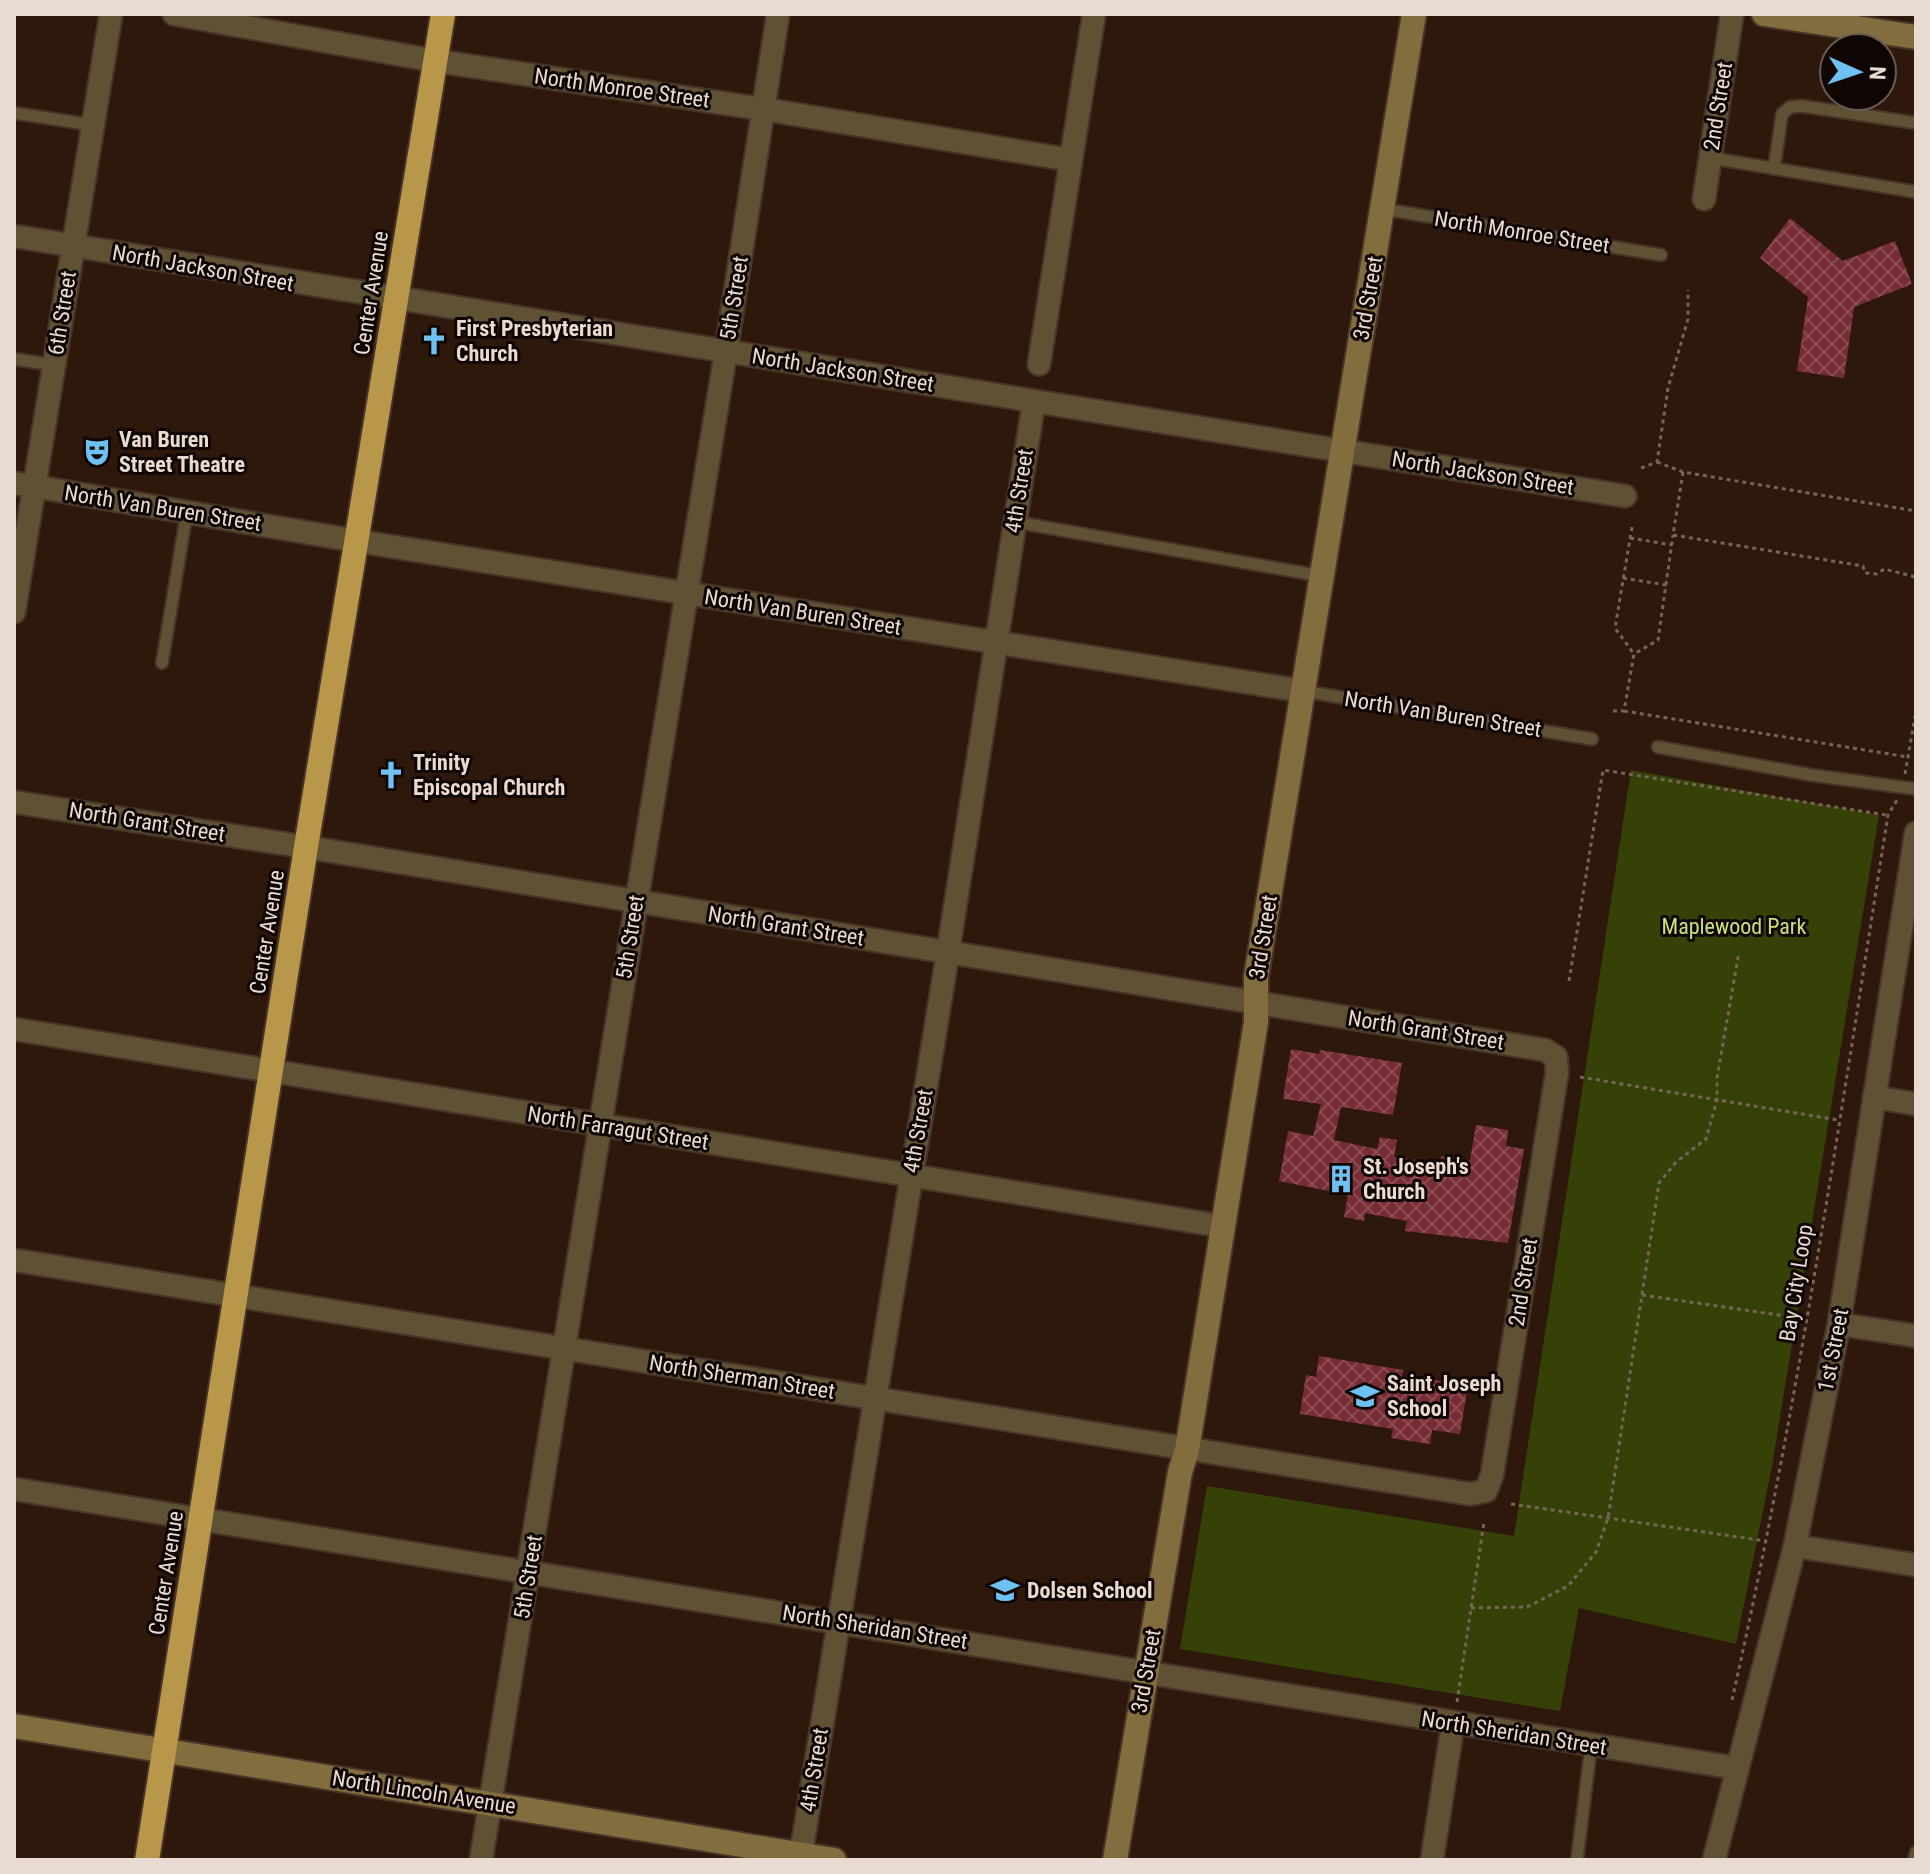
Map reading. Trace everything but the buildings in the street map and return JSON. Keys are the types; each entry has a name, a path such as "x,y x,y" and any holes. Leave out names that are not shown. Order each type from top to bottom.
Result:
{"highway":[{"name":"Center Avenue","path":"147,1860 306,847 443,14"}],"street":[{"name":"6th Street","path":"14,612 24,485 54,365 111,14"},
{"name":"North Monroe Street","path":"174,14 436,61 763,109 1071,160"},
{"name":"5th Street","path":"481,1860 778,14"},
{"path":"1039,364 1094,14"},
{"name":"3rd Street","path":"1115,1860 1180,1472 1187,1450 1256,1022 1254,1002 1321,576 1414,14"},
{"name":"2nd Street","path":"1704,199 1732,14"},
{"path":"1764,14 1916,37"},
{"name":"North Jackson Street","path":"14,236 395,300 1625,496"},
{"name":"4th Street","path":"800,1857 948,952 1034,401"},
{"name":"North Van Buren Street","path":"24,485 1303,691"},
{"name":"North Grant Street","path":"14,802 1545,1050 1556,1057"},
{"name":"1st Street","path":"1714,1860 1795,1546 1839,1324 1916,833"},
{"name":"North Farragut Street","path":"14,1029 1221,1226"},
{"name":"2nd Street","path":"1470,1494 1486,1491 1492,1475 1557,1073 1556,1057"},
{"path":"1874,1097 1916,1104"},
{"name":"North Sherman Street","path":"14,1260 1470,1494"},
{"path":"1839,1324 1916,1336"},
{"name":"North Sheridan Street","path":"14,1489 1146,1672 1455,1712 1591,1746 1736,1768"},
{"path":"1795,1546 1916,1565"},
{"path":"1432,1860 1455,1712"},
{"name":"North Lincoln Avenue","path":"14,1726 491,1803 800,1857 834,1860"}],"lane":[{"path":"1774,169 1782,114 1790,107 1802,106 1916,123"},
{"path":"14,113 93,125"},
{"path":"1711,158 1916,192"},
{"name":"North Monroe Street","path":"1383,209 1661,255"},
{"path":"14,359 54,365"},
{"path":"162,663 187,511"},
{"path":"1015,522 1321,576"},
{"name":"North Van Buren Street","path":"1303,691 1592,739"},
{"path":"1658,747 1811,775 1916,789"},
{"path":"1577,1860 1591,1746"},
{"path":"1914,1860 1916,1852"}],"path":[{"path":"1657,462 1668,388 1688,319 1688,290"},
{"path":"1641,468 1657,462 1683,472 1916,511"},
{"path":"1634,654 1658,640 1683,472"},
{"path":"1624,711 1634,654 1615,628 1632,527"},
{"path":"1673,535 1863,566 1865,573 1877,574 1884,569 1916,577"},
{"path":"1630,538 1672,545"},
{"path":"1623,578 1666,585"},
{"path":"1613,711 1909,757"},
{"name":"Bay City Loop","path":"1732,1701 1766,1541 1806,1319 1888,815 1895,807 1902,787 1916,711"},
{"path":"1569,981 1603,770 1888,815"},
{"path":"1471,1608 1527,1607 1568,1586 1596,1552 1608,1518 1659,1183 1676,1162 1706,1139 1717,1100 1717,1078 1739,952"},
{"path":"1580,1077 1838,1120"},
{"path":"1642,1295 1806,1319"},
{"path":"1511,1504 1766,1541"},
{"path":"1455,1712 1484,1522"}],"green space":[{"name":"Maplewood Park","path":"1631,770 1879,815 1772,1466 1736,1644 1579,1608 1560,1711 1180,1649 1207,1486 1514,1536"}],"place":[{"name":"First Presbyterian Church","path":"434,341"},
{"name":"Van Buren Street Theatre","path":"97,452"},
{"name":"Trinity Episcopal Church","path":"391,775"},
{"name":"St. Joseph's Church","path":"1341,1179"},
{"name":"Saint Joseph School","path":"1365,1396"},
{"name":"Dolsen School","path":"1005,1590"}]}
